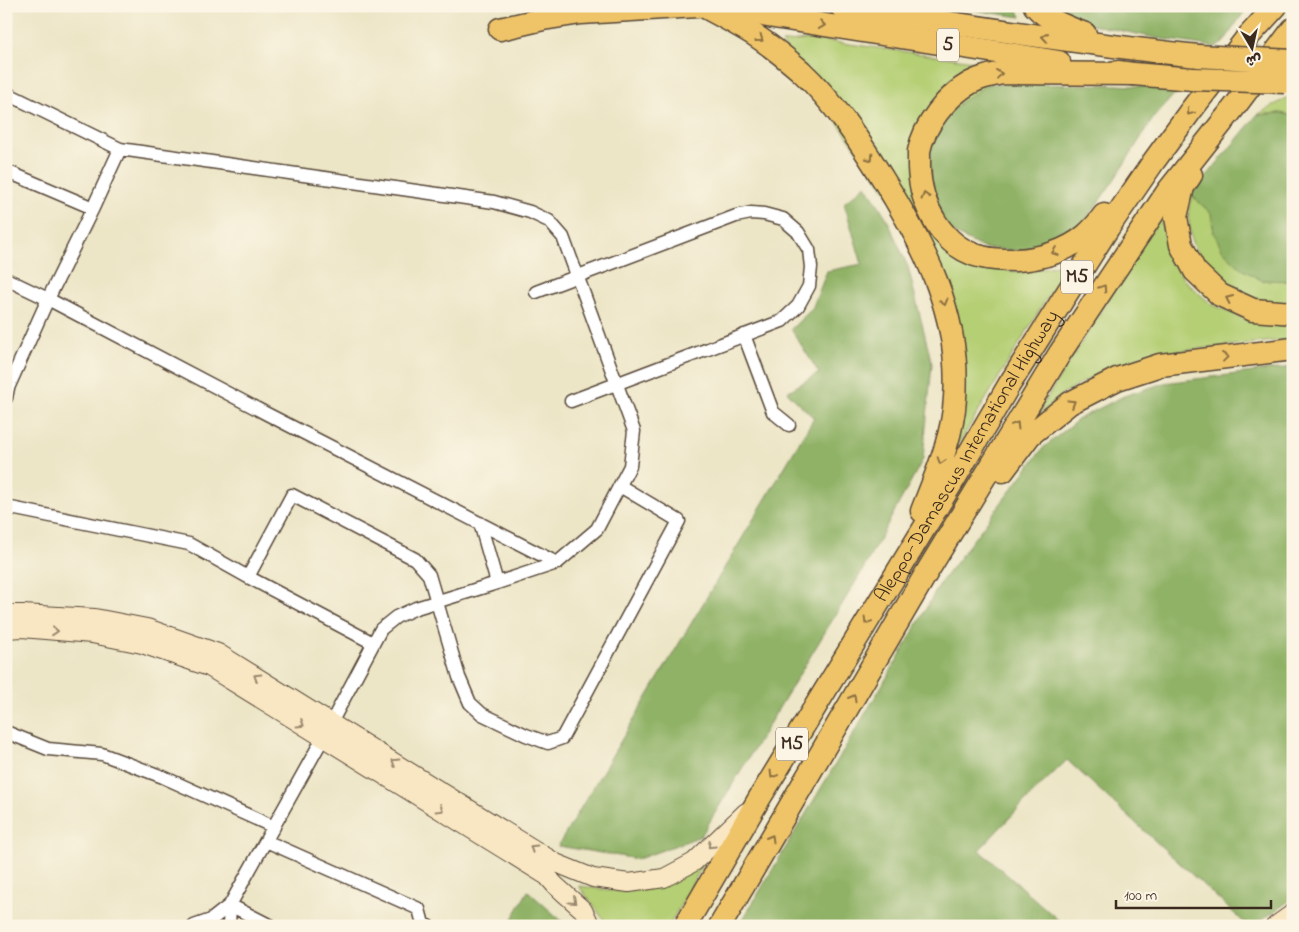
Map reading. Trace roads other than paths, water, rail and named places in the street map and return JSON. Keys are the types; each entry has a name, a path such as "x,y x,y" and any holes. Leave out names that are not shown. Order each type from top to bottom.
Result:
{"highway":[{"path":"500,29 581,13 697,6"},
{"path":"704,6 753,34 780,54 819,90 843,118 904,213 931,265 943,298 952,332 956,369 955,399 949,436 938,470 901,564"},
{"name":"5","path":"704,6 1133,74 1193,79 1291,77"},
{"name":"5","path":"841,6 990,30 1198,56 1291,77"},
{"path":"1036,6 1043,14 1060,24 1097,38 1141,50"},
{"path":"1246,40 1265,6"},
{"name":"Aleppo-Damascus International Highway","path":"685,926 759,799 1009,385 1108,228 1154,161 1246,40 1276,6"},
{"name":"Aleppo-Damascus International Highway","path":"927,572 1065,345 1168,191 1293,29"},
{"path":"1133,74 1003,73 987,76 970,83 951,98 933,118 919,152 920,181 935,222 952,242 980,257 1025,260 1060,251 1087,234 1154,161"},
{"path":"1236,105 1183,187 1176,217 1181,246 1195,271 1220,295 1253,310 1293,313"},
{"path":"927,572 1030,435 1070,403 1117,379 1160,365 1293,349"},
{"name":"M5","path":"720,926 927,572"}],"street":[{"path":"6,93 120,149 494,202 530,212 549,221 563,237 634,431 630,466 597,529 557,563 416,608 396,617 382,629 230,905 211,920 194,926"},
{"path":"7,391 48,299 120,149"},
{"path":"6,171 93,208"},
{"path":"536,292 736,216 751,213 783,219 798,232 809,250 811,267 809,286 798,306 782,321 571,401"},
{"path":"6,278 557,563"},
{"path":"744,335 773,412 789,425"},
{"path":"248,577 292,495 415,559 429,575 459,677 470,703 482,714 526,736 548,743 562,738 679,521 620,486"},
{"path":"6,507 189,544 374,643"},
{"path":"480,523 497,583"},
{"path":"6,614 95,618 146,628 218,653 327,731 547,876 583,910 591,926"},
{"path":"6,629 22,628 92,634 142,644 209,667 327,731 556,863 593,878 628,884 664,878 694,862 759,799"},
{"path":"6,732 48,749 102,754 163,777 274,827"},
{"path":"266,841 419,909 423,924 428,926"},
{"path":"556,885 566,868"},
{"path":"229,926 230,905"},
{"path":"230,905 271,926"},
{"path":"1275,926 1293,913"}]}
